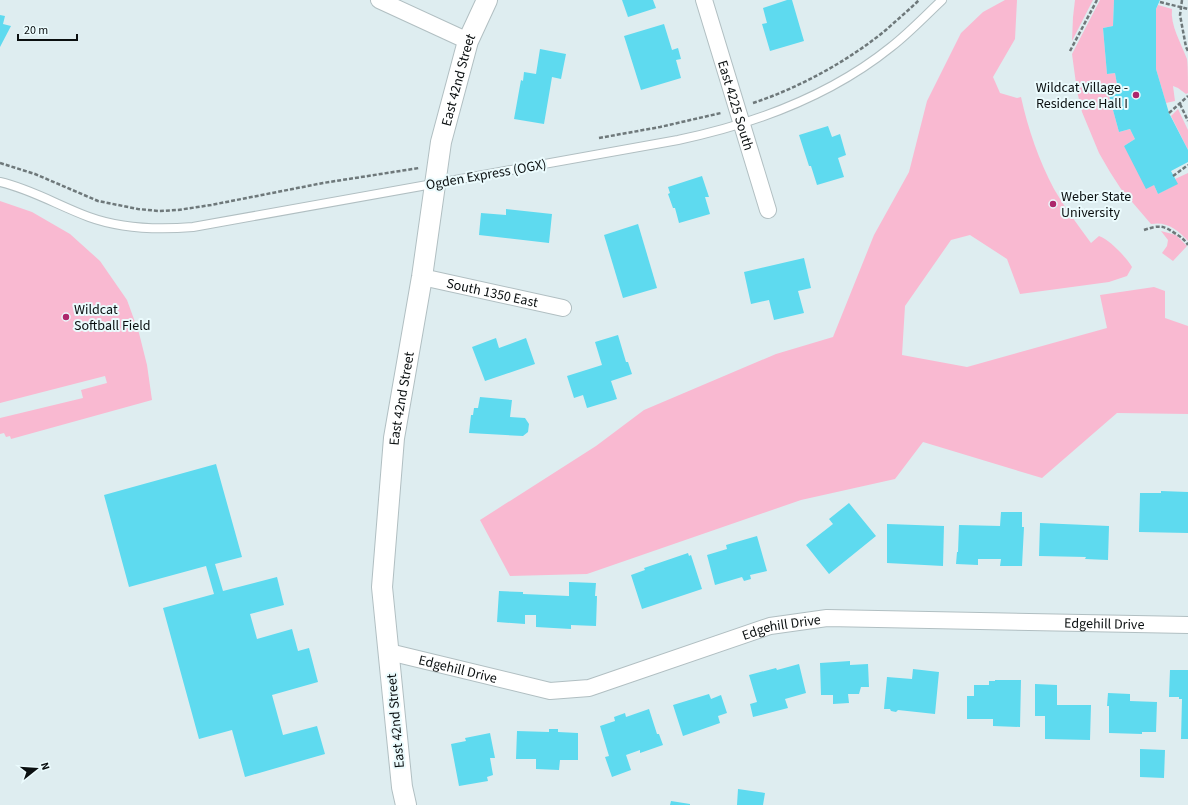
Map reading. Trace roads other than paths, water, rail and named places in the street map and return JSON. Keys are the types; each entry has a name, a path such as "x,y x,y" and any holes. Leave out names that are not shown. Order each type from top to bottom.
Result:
{"street":[{"path":"379,0 468,41"},
{"name":"East 42nd Street","path":"406,805 402,787 382,587 394,438 422,277 441,142 468,41 487,0"},
{"name":"East 4225 South","path":"704,0 768,210"},
{"name":"South 1350 East","path":"422,277 563,308"},
{"name":"Edgehill Drive","path":"389,652 550,691 589,688 770,626 826,618 1188,625"}],"lane":[{"name":"Ogden Express (OGX)","path":"0,182 31,192 91,217 114,224 156,229 193,227 710,134 794,105 842,80 890,48 942,0"}],"place":[{"name":"Wildcat Village - Residence Hall I","path":"1136,95"},
{"name":"Weber State University","path":"1053,204"},
{"name":"Wildcat Softball Field","path":"66,317"}]}
